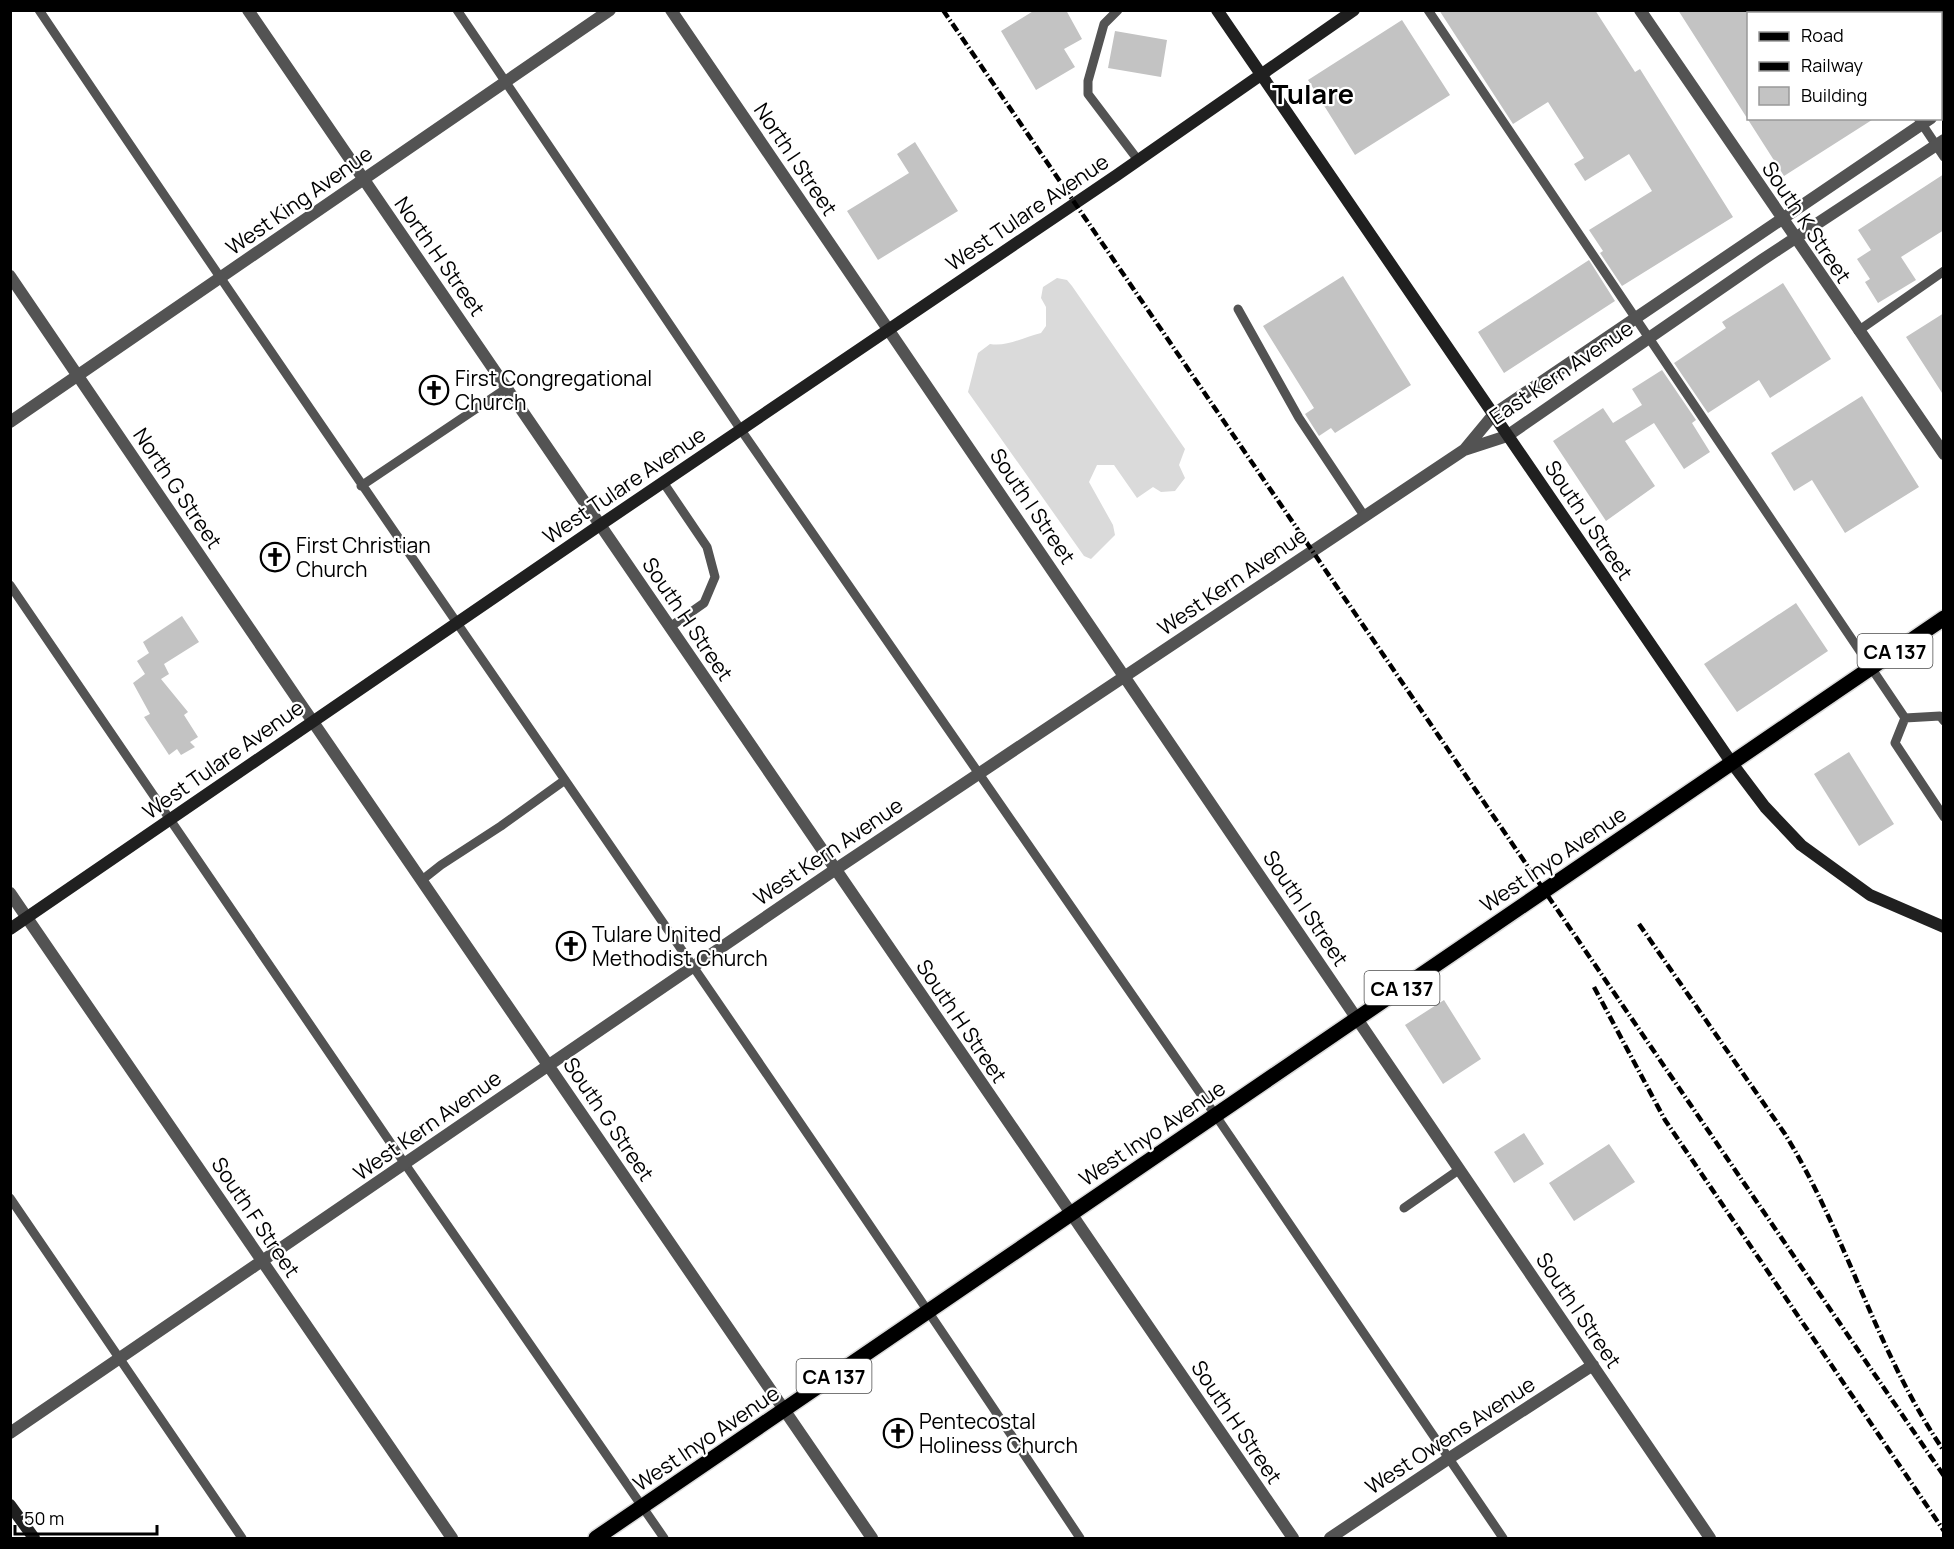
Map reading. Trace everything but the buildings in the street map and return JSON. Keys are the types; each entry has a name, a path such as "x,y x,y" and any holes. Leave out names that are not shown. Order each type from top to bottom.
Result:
{"main road":[{"name":"South J Street","path":"1217,10 1731,762 1765,807 1809,852 1870,895 1944,927"},
{"name":"West Tulare Avenue","path":"10,929 1138,160 1354,10"},
{"name":"CA 137","path":"1731,762 1944,618"},
{"name":"West Inyo Avenue","path":"596,1539 1731,762"},
{"path":"10,1505 34,1539"}],"street":[{"name":"North H Street","path":"248,10 600,525"},
{"name":"West King Avenue","path":"10,422 610,10"},
{"name":"North I Street","path":"671,10 889,330"},
{"name":"South K Street","path":"1640,10 1944,454"},
{"name":"East Kern Avenue","path":"1464,450 1494,414 1924,120"},
{"name":"East Kern Avenue","path":"1464,450 1507,436 1795,238 1940,143"},
{"name":"North G Street","path":"10,276 313,721"},
{"name":"South I Street","path":"889,330 1710,1539"},
{"name":"West Kern Avenue","path":"10,1433 836,869 1464,450"},
{"name":"South H Street","path":"600,525 1293,1539"},
{"name":"South G Street","path":"313,721 872,1539"},
{"name":"South F Street","path":"10,893 452,1539"},
{"name":"West Owens Avenue","path":"1330,1539 1593,1365"}],"lane":[{"path":"39,10 219,279 929,1311 1080,1539"},
{"path":"457,10 741,430 1216,1116 1503,1539"},
{"path":"1118,10 1104,24 1088,81 1088,94 1138,160"},
{"path":"1428,10 1905,718"},
{"path":"1924,120 1940,143 1944,157"},
{"path":"1858,331 1944,271"},
{"path":"1238,309 1299,418 1365,516"},
{"path":"361,486 507,388"},
{"path":"663,482 707,547 715,577 704,603 670,627"},
{"path":"10,585 664,1539"},
{"path":"1905,718 1940,716 1944,721"},
{"path":"1905,718 1896,743 1944,817"},
{"path":"422,880 565,780"},
{"path":"1404,1208 1460,1169"},
{"path":"10,1198 242,1539"}],"shaded area":[{"path":"1057,278 1067,280 1072,286 1185,449 1179,465 1185,478 1175,491 1161,492 1153,487 1137,498 1114,465 1097,465 1089,482 1113,525 1115,535 1091,559 1084,556 968,392 978,353 990,344 1009,343 1041,333 1046,326 1046,307 1041,298 1043,287"}],"railway":[{"path":"943,10 1944,1476"},
{"path":"1639,924 1785,1134 1826,1212 1899,1374 1944,1451"},
{"path":"1594,987 1665,1120 1944,1531"}],"place":[{"name":"First Congregational Church","path":"434,390"},
{"name":"First Christian Church","path":"275,557"},
{"name":"Tulare United Methodist Church","path":"571,946"},
{"name":"Pentecostal Holiness Church","path":"898,1433"}],"district":[{"name":"Tulare","path":"1313,93"}]}
